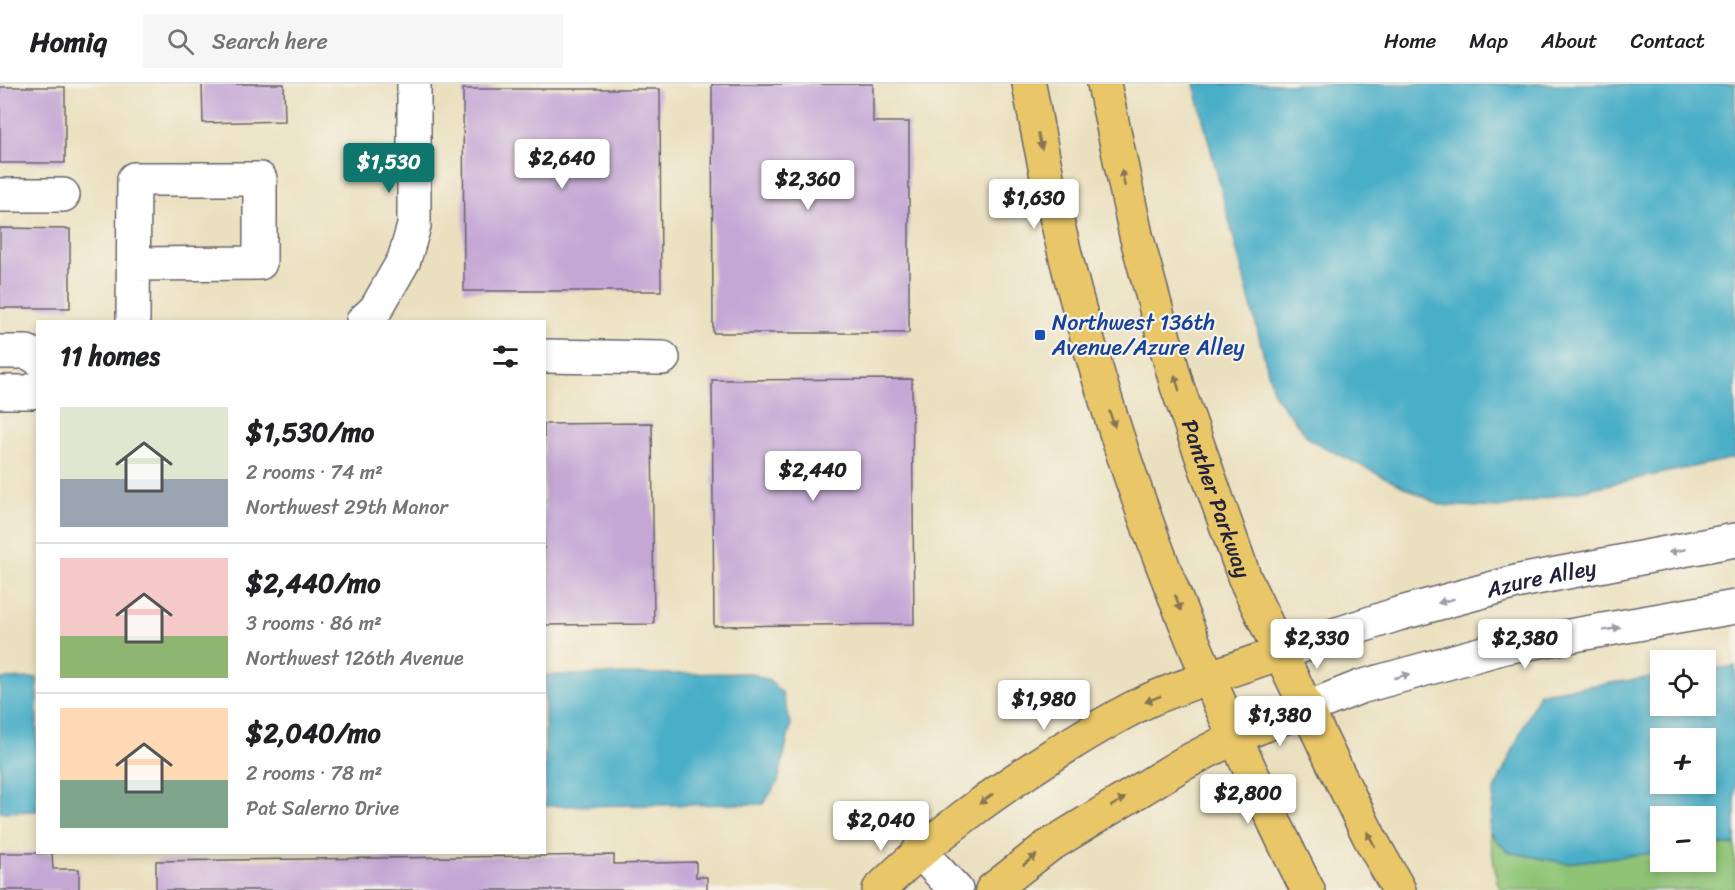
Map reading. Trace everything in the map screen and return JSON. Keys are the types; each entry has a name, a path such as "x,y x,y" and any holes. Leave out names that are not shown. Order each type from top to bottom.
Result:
{"main road":[{"path":"1029,84 1062,238 1092,354 1143,508 1208,678 1308,890"},
{"name":"Panther Parkway","path":"1104,84 1136,235 1177,386 1245,579 1370,838 1399,890"},
{"path":"879,890 919,851 1011,782 1092,731 1148,701 1280,653"},
{"path":"992,890 1047,847 1181,765 1235,737 1307,708"}],"street":[{"path":"376,317 404,260 414,226 414,84"},
{"path":"133,264 260,262 260,179 134,179 133,264 133,320"},
{"path":"0,195 63,195"},
{"path":"0,352 27,352 36,357"},
{"path":"546,356 663,358"},
{"path":"0,392 31,392 36,388"},
{"name":"Azure Alley","path":"1280,653 1398,614 1520,581 1735,540"},
{"path":"1307,708 1360,687 1505,647 1735,607"},
{"path":"919,851 956,890"}],"green space":[{"path":"1489,832 1508,852 1566,863 1650,853 1650,872 1716,872 1716,846 1735,844 1735,890 1501,890 1497,881"}],"water":[{"path":"1194,84 1735,84 1735,458 1499,508 1440,505 1310,440 1274,395"},
{"path":"1735,666 1735,844 1716,846 1716,806 1650,806 1650,853 1566,863 1508,852 1489,832 1494,791 1539,693 1650,677 1650,716 1716,716 1716,669"},
{"path":"751,673 769,681 782,693 791,724 778,782 763,804 546,806 546,675"},
{"path":"36,678 36,811 0,812 0,679"}],"building":[{"path":"202,84 284,84 285,121 203,123"},
{"path":"712,84 873,84 873,122 909,122 909,333 713,333"},
{"path":"0,87 65,87 65,163 0,163"},
{"path":"463,89 660,89 661,291 464,291"},
{"path":"0,228 70,229 70,308 0,308"},
{"path":"912,379 914,624 714,626 712,380"},
{"path":"652,423 654,624 546,625 546,424"},
{"path":"0,853 52,854 53,869 79,869 79,890 0,890"},
{"path":"614,855 614,864 696,862 696,877 707,877 707,890 156,890 156,861"}],"place":[{"name":"Northwest 136th Avenue/Azure Alley","path":"1040,335"}]}
